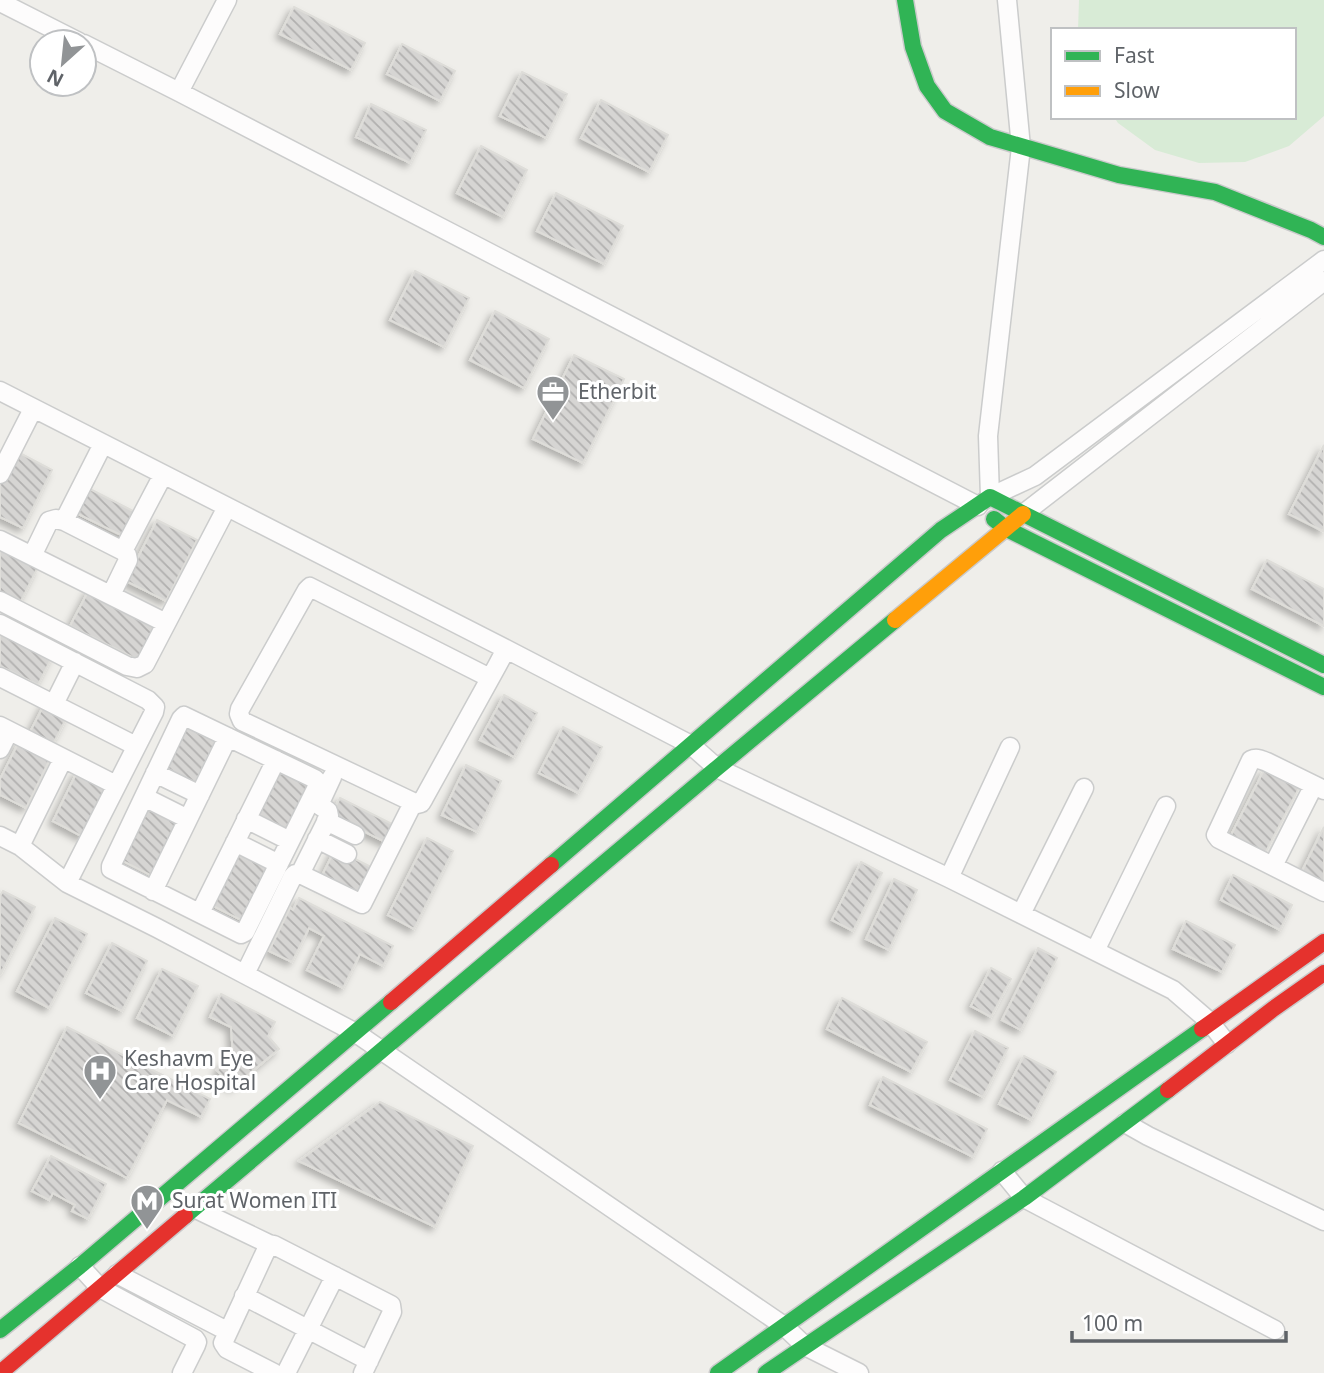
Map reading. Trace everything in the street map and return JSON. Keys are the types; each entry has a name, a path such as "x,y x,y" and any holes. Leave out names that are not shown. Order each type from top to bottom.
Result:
{"street":[{"path":"179,92 227,0"},
{"path":"905,0 913,47 927,86 945,111 990,138 1119,175 1215,192 1324,237"},
{"path":"1007,0 1021,146 988,436 984,501 1005,528 1324,687"},
{"path":"0,2 51,28"},
{"path":"98,51 984,501 1023,514 1324,666"},
{"path":"0,1330 261,1113 941,530 984,501 1034,476 1324,260"},
{"path":"0,1373 1005,528 1324,281"},
{"path":"0,391 691,746 717,768 948,878 1173,990 1210,1022 1227,1044"},
{"path":"0,474 33,408"},
{"path":"65,521 103,444"},
{"path":"123,551 163,475"},
{"path":"0,601 127,666 138,668 145,663 227,507"},
{"path":"32,556 49,522 55,519 65,521 127,555 128,560 111,595"},
{"path":"0,540 166,623"},
{"path":"490,678 309,588 239,714 242,721 413,803 421,803 424,798 506,649"},
{"path":"385,624 400,595"},
{"path":"403,634 418,604"},
{"path":"0,624 148,700 155,707 67,883"},
{"path":"54,704 75,662"},
{"path":"0,677 136,746"},
{"path":"184,716 276,760 316,779 319,783 243,933 238,933 111,869 184,716"},
{"path":"0,749 4,728 116,785"},
{"path":"153,891 228,737"},
{"path":"948,878 1010,747"},
{"path":"20,846 63,759"},
{"path":"163,931 235,842 276,760"},
{"path":"1273,866 1319,787 1268,762 1251,760 1216,835 1219,839 1324,892"},
{"path":"155,773 200,795"},
{"path":"300,874 329,814 319,805 332,777"},
{"path":"1021,914 1084,788"},
{"path":"144,797 188,819"},
{"path":"245,974 293,876 300,874 362,904 413,803"},
{"path":"1095,951 1167,806"},
{"path":"246,819 290,841"},
{"path":"326,821 355,835"},
{"path":"0,836 20,846 67,883 356,1032 784,1326 805,1346 859,1373"},
{"path":"317,839 347,854"},
{"path":"235,842 279,864"},
{"path":"718,1373 1324,942"},
{"path":"766,1373 1024,1198 1324,973"},
{"path":"261,1113 281,1136"},
{"path":"1125,1123 1324,1222"},
{"path":"1002,1171 1024,1198 1275,1330"},
{"path":"194,1208 388,1303 393,1311 366,1367 308,1329 244,1296"},
{"path":"269,1244 223,1343 227,1349 274,1373"},
{"path":"80,1266 100,1288 195,1339 197,1342 185,1372"},
{"path":"117,1274 227,1331"},
{"path":"286,1373 335,1276"}],"green space":[{"path":"1079,0 1324,0 1324,116 1289,146 1245,162 1199,163 1155,150 1115,119 1296,119 1296,28 1078,28"}],"building":[{"path":"294,7 365,43 351,70 280,34"},
{"path":"402,44 455,71 440,101 387,74"},
{"path":"522,72 567,94 546,138 500,116"},
{"path":"601,100 668,135 649,172 581,138"},
{"path":"371,104 426,130 410,163 356,137"},
{"path":"481,146 527,170 503,217 457,193"},
{"path":"556,193 623,226 604,264 537,231"},
{"path":"415,271 469,298 444,347 390,320"},
{"path":"495,311 549,339 524,388 470,360"},
{"path":"574,355 624,379 583,463 533,439"},
{"path":"1324,445 1324,528 1323,531 1289,514"},
{"path":"14,450 52,470 23,528 0,517 0,477"},
{"path":"86,487 137,513 125,537 74,512"},
{"path":"157,520 197,540 166,601 126,581"},
{"path":"0,548 38,567 20,603 0,593"},
{"path":"1267,560 1324,589 1324,626 1252,589"},
{"path":"89,590 156,623 138,660 70,626"},
{"path":"4,628 54,653 38,685 0,666 0,636"},
{"path":"504,695 537,713 514,757 480,740"},
{"path":"45,703 68,715 53,744 30,732"},
{"path":"186,718 219,735 195,783 162,766"},
{"path":"563,727 602,747 578,793 539,773"},
{"path":"19,742 51,757 26,808 0,795 0,779"},
{"path":"280,765 314,782 288,831 255,814"},
{"path":"466,765 501,781 477,832 442,815"},
{"path":"1264,770 1299,788 1263,857 1229,839"},
{"path":"77,772 108,788 83,837 53,821"},
{"path":"340,798 400,828 391,845 331,815"},
{"path":"146,800 181,817 152,876 117,858"},
{"path":"1324,827 1324,889 1299,877"},
{"path":"427,838 453,851 414,929 388,915"},
{"path":"235,846 274,865 245,922 207,903"},
{"path":"335,849 377,870 360,903 319,882"},
{"path":"861,862 882,873 853,931 832,920"},
{"path":"1233,875 1292,905 1280,930 1221,900"},
{"path":"894,879 917,890 889,950 866,939"},
{"path":"3,891 35,907 0,975 0,896"},
{"path":"299,898 393,946 383,966 360,954 343,988 307,970 324,936 309,928 292,962 269,951 290,908 293,910"},
{"path":"55,918 87,934 49,1008 17,991"},
{"path":"1186,921 1235,945 1222,972 1173,949"},
{"path":"112,943 147,961 122,1011 86,993"},
{"path":"1038,948 1057,958 1021,1030 1002,1020"},
{"path":"991,968 1011,979 991,1017 971,1006"},
{"path":"162,969 198,986 173,1036 137,1018"},
{"path":"221,994 275,1022 268,1036 279,1049 232,1088 217,1070 233,1056 231,1027 210,1017"},
{"path":"842,998 927,1042 911,1072 827,1029"},
{"path":"67,1027 210,1099 201,1117 167,1100 127,1178 19,1123"},
{"path":"975,1031 1008,1048 983,1097 950,1080"},
{"path":"1024,1056 1056,1072 1031,1120 999,1104"},
{"path":"883,1077 987,1129 973,1157 870,1105"},
{"path":"380,1102 473,1146 435,1227 299,1161"},
{"path":"51,1156 106,1184 88,1219 72,1211 75,1205 53,1193 49,1200 32,1191"}],"traffic: fast":[{"path":"905,0 913,47 927,86 945,111 990,137 1119,175 1215,192 1324,237"},
{"path":"551,865 941,530 990,497 1324,665"},
{"path":"994,519 1005,528 1324,687"},
{"path":"185,1216 895,620"},
{"path":"0,1330 80,1266 391,1002"},
{"path":"718,1373 1202,1029"},
{"path":"766,1373 1024,1198 1168,1090"}],"traffic: slow":[{"path":"895,620 1023,514"}],"traffic: jam":[{"path":"391,1002 551,865"},
{"path":"1202,1029 1324,942"},
{"path":"1168,1090 1324,973"},
{"path":"0,1373 185,1216"}],"place":[{"name":"Etherbit","path":"553,422"},
{"name":"Keshavm Eye Care Hospital","path":"100,1101"},
{"name":"Surat Women ITI","path":"147,1231"}]}
